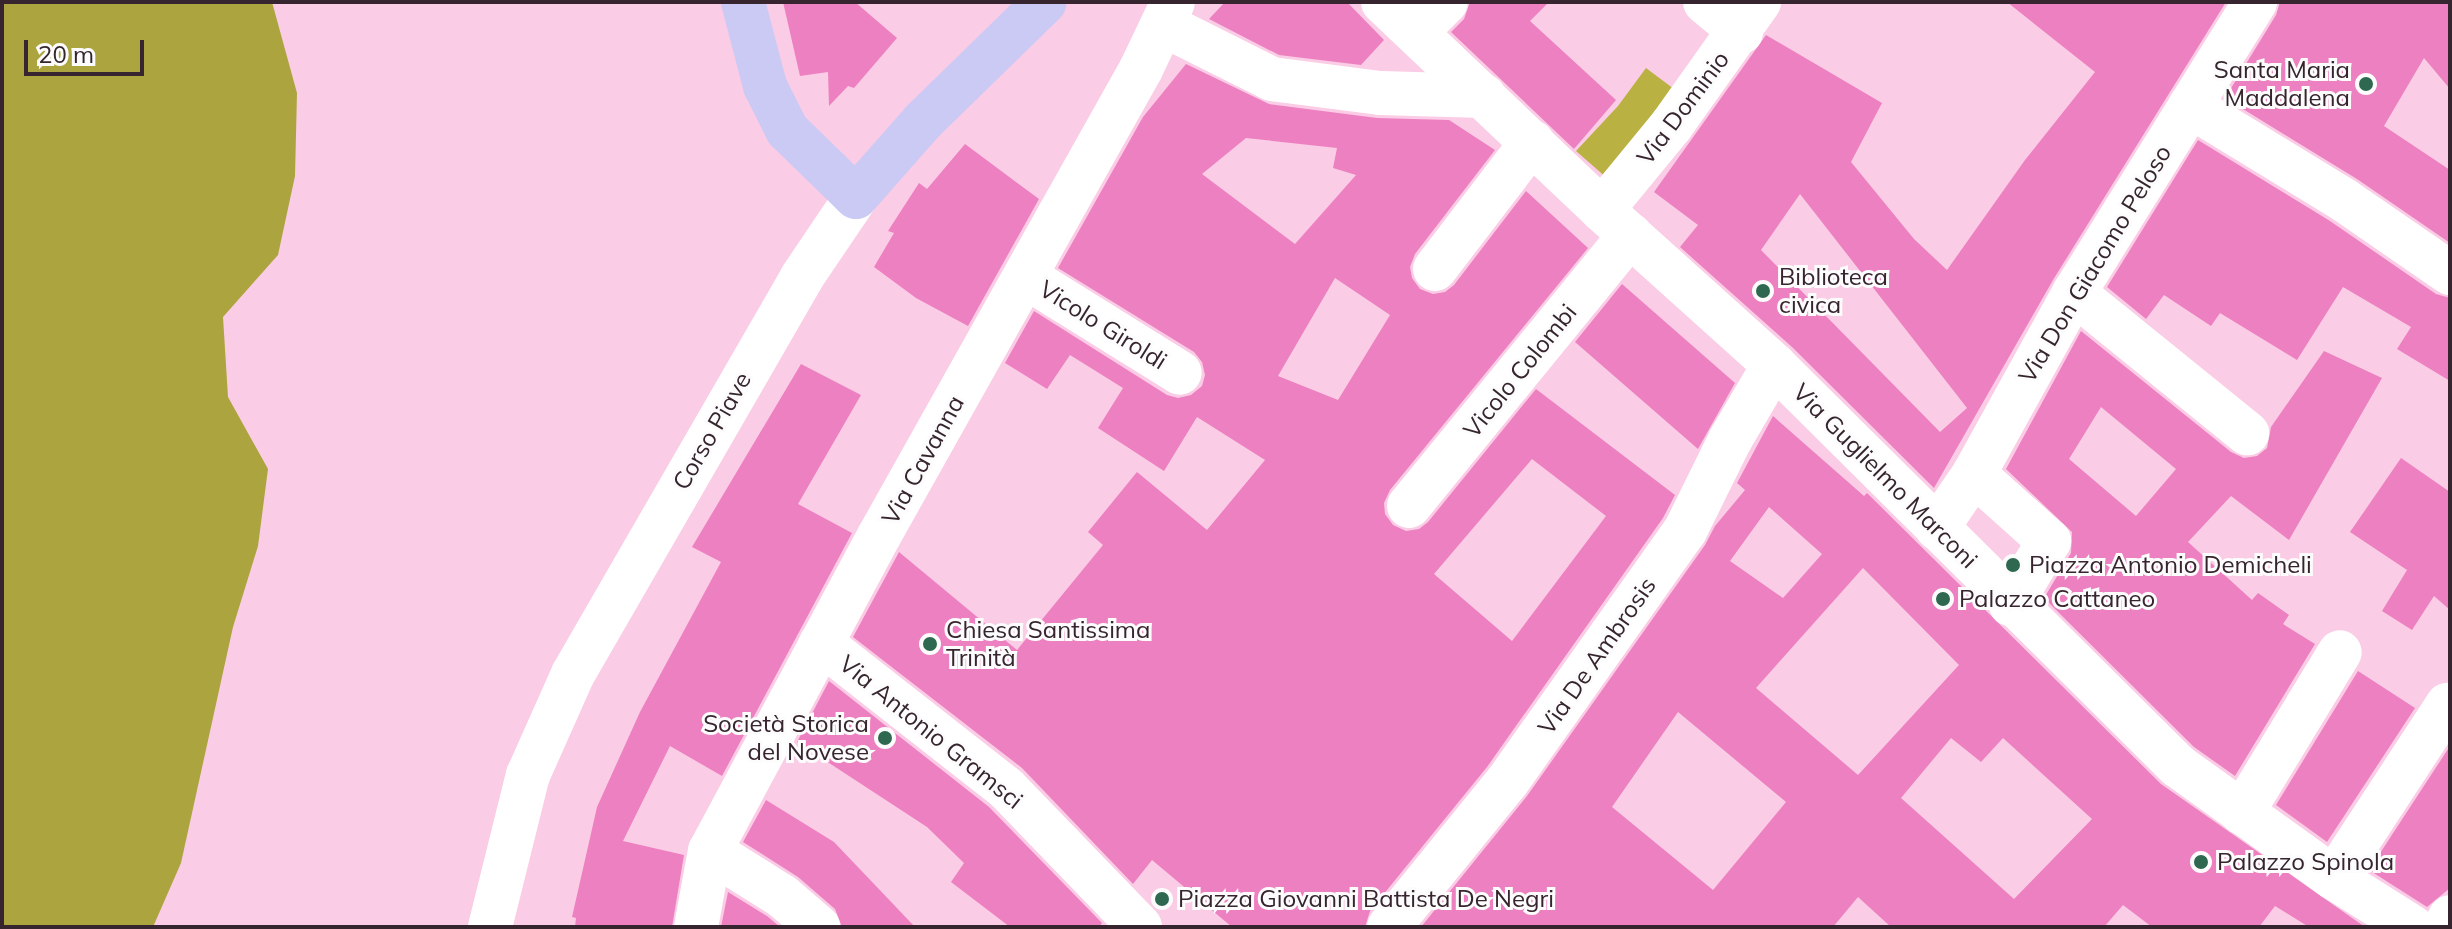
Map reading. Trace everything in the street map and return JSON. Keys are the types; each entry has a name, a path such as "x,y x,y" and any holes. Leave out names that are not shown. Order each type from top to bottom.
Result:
{"main road":[{"path":"743,2 765,86 787,130 856,197"},
{"name":"Corso Piave","path":"856,197 923,121 1045,2"}],"street":[{"name":"Via Guglielmo Marconi","path":"1383,2 1431,17 1484,96 1616,223 1774,365 2011,604 2178,766 2334,878 2412,927"},
{"path":"1705,2 1750,17"},
{"name":"Via Don Giacomo Peloso","path":"1937,528 1974,474 2074,293 2255,2"},
{"path":"1168,13 1272,79 1380,93 1484,96"},
{"name":"Via Cavanna","path":"696,927 710,851 1168,13"},
{"name":"Via Dominio","path":"1616,223 1671,126 1750,17"},
{"path":"2190,106 2344,200 2450,273"},
{"path":"1435,269 1532,142"},
{"name":"Corso Piave","path":"490,927 528,775 573,674 802,277 856,197"},
{"name":"Vicolo Colombi","path":"1409,506 1616,223"},
{"name":"Vicolo Giroldi","path":"1026,277 1180,373"},
{"path":"2074,293 2247,433"},
{"name":"Via De Ambrosis","path":"1389,927 1507,782 1685,531 1730,440 1774,365"},
{"path":"1974,474 2049,541 2011,604"},
{"name":"Via Antonio Gramsci","path":"821,643 1006,788 1140,927"},
{"path":"2242,813 2340,652"},
{"path":"2334,878 2447,705"},
{"path":"710,851 782,896 818,927"},
{"path":"2445,927 2450,917"}],"shaded area":[{"path":"2,2 272,2 297,93 295,176 278,255 223,317 228,397 268,469 258,546 233,627 181,863 153,927 2,927"},
{"path":"1646,68 1674,89 1608,179 1576,151 1618,106"}],"building":[{"path":"783,2 855,2 897,38 854,88 848,86 829,106 828,72 800,76"},
{"path":"1225,2 1347,2 1384,40 1361,65 1279,55 1209,19"},
{"path":"1470,2 1549,2 1530,21 1616,100 1574,149 1451,32 1464,19"},
{"path":"2007,2 2226,2 2053,280 1934,488 1792,347 1680,247 1698,225 1654,192 1766,35 1882,103 1851,162 1914,239 1947,270 2025,160 2095,72","holes":["1800,194 1967,408 1940,432 1761,250"]},
{"path":"2280,2 2450,2 2450,89 2424,58 2384,126 2450,170 2450,243 2357,179 2225,98 2276,15"},
{"path":"1186,64 1269,104 1377,118 1449,120 1495,150 1415,254 1410,267 1412,278 1420,289 1433,294 1445,292 1454,285 1526,191 1588,248 1390,490 1384,503 1385,514 1393,525 1406,531 1419,529 1428,522 1536,389 1675,495 1663,518 1487,767 1370,911 1365,927 1232,927 1152,860 1133,884 1022,768 853,637 899,552 1017,650 1103,545 1088,532 1137,472 1207,530 1265,460 1197,417 1164,471 1098,428 1123,388 1070,355 1047,389 1005,363 1034,311 1167,395 1178,398 1191,395 1202,386 1205,375 1202,362 1194,352 1058,268 1143,117","holes":["1246,138 1337,148 1333,168 1356,175 1295,244 1202,174","1335,278 1390,315 1338,400 1278,376","1532,459 1606,516 1512,641 1434,574"]},
{"path":"2198,140 2330,221 2436,294 2450,298 2450,381 2397,349 2411,327 2343,287 2297,360 2220,313 2211,326 2164,295 2146,319 2107,287"},
{"path":"965,144 1039,199 968,326 916,298 874,267 894,233 888,231 919,183 927,189"},
{"path":"1622,284 1735,383 1698,449 1575,342"},
{"path":"2081,331 2231,452 2244,458 2257,456 2267,448 2271,427 2324,351 2382,378 2289,540 2231,496 2188,542 2252,600 2258,593 2289,615 2283,624 2315,644 2235,776 2194,747 2044,598 2071,553 2072,532 2006,469","holes":["2101,407 2176,469 2136,516 2069,459"]},
{"path":"801,364 861,395 798,504 852,533 722,776 670,746 623,841 684,855 672,927 575,927 576,918 572,917 597,807 640,712 721,562 692,547"},
{"path":"1773,416 1864,496 1867,493 2161,784 2365,927 2309,927 2275,906 2259,927 2152,927 2123,905 2104,927 1891,927 1858,897 1833,927 1421,927 1527,796 1705,545 1715,526 1745,490 1737,483","holes":["1769,507 1822,554 1783,598 1730,561","1863,568 1959,665 1858,775 1756,688","1678,712 1786,802 1713,890 1612,807","1951,738 1981,762 2003,738 2092,819 2014,899 1901,798"]},
{"path":"2401,458 2450,492 2450,610 2434,596 2412,630 2382,611 2407,570 2350,532"},
{"path":"2358,671 2415,708 2327,842 2276,805"},
{"path":"829,681 989,807 1102,923 1099,927 1010,927 951,882 964,863 927,827 797,742"},
{"path":"2450,746 2450,888 2427,907 2369,870"},
{"path":"766,800 834,842 915,927 842,927 835,909 798,877 743,842"},
{"path":"728,892 767,916 780,927 721,927"}],"place":[{"name":"Santa Maria Maddalena","path":"2366,84"},
{"name":"Biblioteca civica","path":"1763,291"},
{"name":"Piazza Antonio Demicheli","path":"2013,565"},
{"name":"Palazzo Cattaneo","path":"1943,599"},
{"name":"Chiesa Santissima Trinità","path":"930,644"},
{"name":"Società Storica del Novese","path":"885,738"},
{"name":"Palazzo Spinola","path":"2201,862"},
{"name":"Piazza Giovanni Battista De Negri","path":"1162,899"}]}
